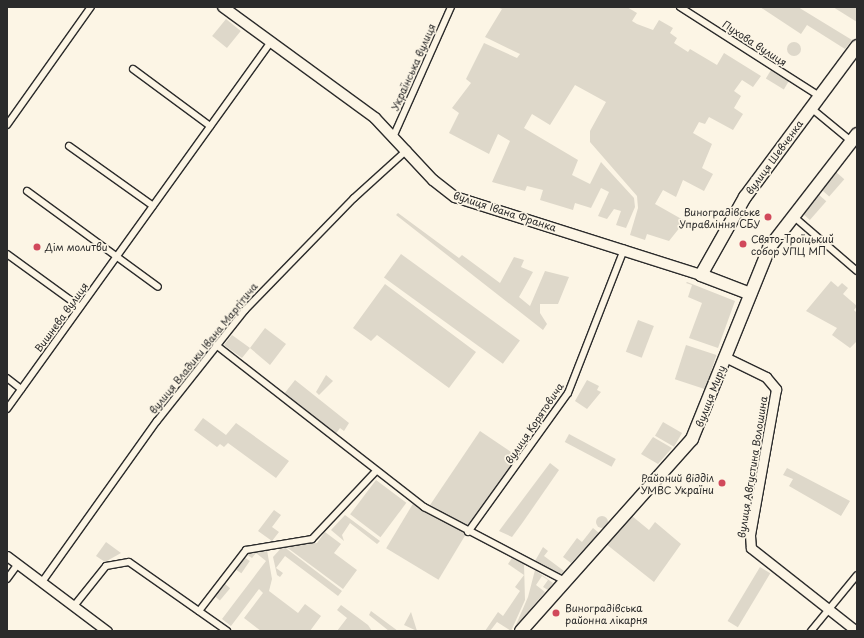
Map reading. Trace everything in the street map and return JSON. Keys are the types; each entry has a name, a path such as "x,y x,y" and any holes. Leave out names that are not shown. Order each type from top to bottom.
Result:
{"highway":[{"name":"вулиця Шевченка","path":"701,275 745,197 857,46"},
{"name":"вулиця Миру","path":"521,631 692,439 725,357 748,293 769,248 792,214 854,137"},
{"name":"вулиця Івана Франка","path":"701,275 748,293"}],"main road":[{"name":"вулиця Івана Франка","path":"223,7 271,41 394,135 454,197 624,249 701,275"}],"street":[{"path":"7,125 91,7"},
{"name":"Українська вулиця","path":"394,135 451,7"},
{"name":"Пухова вулиця","path":"680,7 819,96"},
{"name":"Вишнева вулиця","path":"7,409 271,41"},
{"path":"133,69 210,126"},
{"path":"811,108 854,137"},
{"path":"69,146 153,206"},
{"name":"вулиця Владики Івана Маргітича","path":"42,582 216,345 291,261 407,150"},
{"path":"27,191 158,287"},
{"path":"792,214 857,271"},
{"name":"вулиця Корятовича","path":"468,532 568,393 624,249"},
{"path":"7,254 80,307"},
{"path":"216,345 376,471 468,532 565,581"},
{"name":"вулиця Августина Волошина","path":"725,357 766,377 776,389 750,534 751,548 856,631"},
{"path":"7,378 21,389"},
{"path":"199,610 246,550 312,539 376,471"},
{"path":"7,556 107,631"},
{"path":"74,606 106,566 122,561 144,570 227,631"},
{"path":"7,579 18,564"},
{"path":"811,631 857,575"}],"shaded area":[{"path":"497,7 627,7 637,13 632,21 637,24 653,30 659,20 673,28 670,33 677,38 674,43 688,52 690,49 717,65 724,53 761,76 753,87 742,80 734,91 741,96 734,108 743,114 733,130 709,117 705,124 699,122 693,133 712,144 702,168 713,174 704,191 683,180 676,197 663,190 655,204 685,221 669,241 647,234 645,240 630,235 638,208 637,196 590,142 590,131 606,102 575,85 550,125 532,114 524,128 578,160 572,175 590,184 601,162 634,198 635,207 626,228 616,225 621,211 614,209 607,219 598,216 609,192 601,188 591,208 575,203 573,210 540,200 543,190 527,186 525,191 492,182 510,141 498,134 489,154 449,133 459,113 452,108 471,83 466,79 484,43 517,58 520,54 485,37 502,9"},
{"path":"760,7 798,7 852,40 845,49 807,25 801,34"},
{"path":"833,7 857,7 857,22"},
{"path":"226,19 241,31 227,48 212,36"},
{"path":"791,42 797,42 801,46 801,52 797,56 791,56 787,52 787,46"},
{"path":"771,70 789,81 784,89 766,79"},
{"path":"836,172 844,179 829,197 821,189"},
{"path":"818,194 826,201 810,220 802,213"},
{"path":"398,213 459,258 462,255 500,283 514,257 524,260 521,267 533,272 519,297 530,306 545,271 569,277 558,304 540,304 540,313 547,324 543,330 396,215"},
{"path":"401,254 520,340 503,364 384,277"},
{"path":"831,281 838,287 842,283 848,288 843,294 857,306 854,310 857,313 857,341 850,348 832,335 837,328 806,311"},
{"path":"687,282 735,301 718,348 689,338 702,303 688,297 692,285 686,283"},
{"path":"385,284 476,352 449,388 377,335 371,341 353,328"},
{"path":"638,320 654,326 642,358 626,352"},
{"path":"265,328 286,344 270,365 250,348"},
{"path":"232,335 250,348 242,358 224,345"},
{"path":"686,345 716,355 705,389 675,379"},
{"path":"326,375 333,381 319,395 316,392"},
{"path":"295,380 349,423 344,431 340,428 335,435 284,394"},
{"path":"587,380 599,386 597,390 601,392 587,409 575,401"},
{"path":"203,418 226,435 236,423 289,461 276,478 228,443 224,447 220,444 217,447 194,430"},
{"path":"663,422 682,433 674,447 655,436"},
{"path":"480,431 518,457 468,531 430,505"},
{"path":"569,434 616,459 612,467 565,442"},
{"path":"653,437 672,448 658,464 641,454"},
{"path":"550,463 559,470 512,537 499,531"},
{"path":"787,468 850,501 841,516 789,486 793,479 783,475"},
{"path":"376,480 406,503 380,537 350,514"},
{"path":"414,502 466,533 438,580 386,548"},
{"path":"274,510 281,515 272,527 279,532 272,541 258,531"},
{"path":"345,515 380,541 377,544 350,523 342,535 344,541 331,530"},
{"path":"600,516 604,516 608,522 604,528 600,528 596,524 596,520"},
{"path":"632,516 649,530 655,522 681,544 654,582 606,544"},
{"path":"593,528 599,533 571,563 563,557 577,538 582,542"},
{"path":"325,532 341,544 334,553 357,570 343,589 285,546 317,543"},
{"path":"106,542 121,553 105,562 96,556"},
{"path":"283,546 342,591 338,596 285,556 276,568 283,573 280,577 277,575 273,557"},
{"path":"543,547 548,551 544,556 564,571 561,575 535,561"},
{"path":"267,550 272,579 269,591 298,613 305,604 321,616 310,631 261,631 244,618 263,593 259,589 231,626 222,619 266,561 256,553 252,558 246,554"},
{"path":"244,557 250,561 241,573 236,569"},
{"path":"512,558 524,564 525,600 511,631 497,622 490,631 485,631 498,612 503,616 520,591 515,587 524,575 508,564"},
{"path":"760,567 770,573 738,627 728,621"},
{"path":"535,570 553,583 548,590 543,587 548,580 542,576 536,585 545,592 515,627 528,597"},
{"path":"224,583 230,588 220,600 214,595"},
{"path":"341,605 368,625 372,631 337,631 347,618 337,610"},
{"path":"371,611 398,631 389,631 369,615"},
{"path":"411,612 417,631 404,625"}],"place":[{"name":"Виноградівське Управління СБУ","path":"768,217"},
{"name":"Свято-Троїцький собор УПЦ МП","path":"743,244"},
{"name":"Дім молитви","path":"37,247"},
{"name":"Районий відділ УМВС України","path":"722,483"},
{"name":"Виноградівська районна лікарня","path":"556,613"}]}
